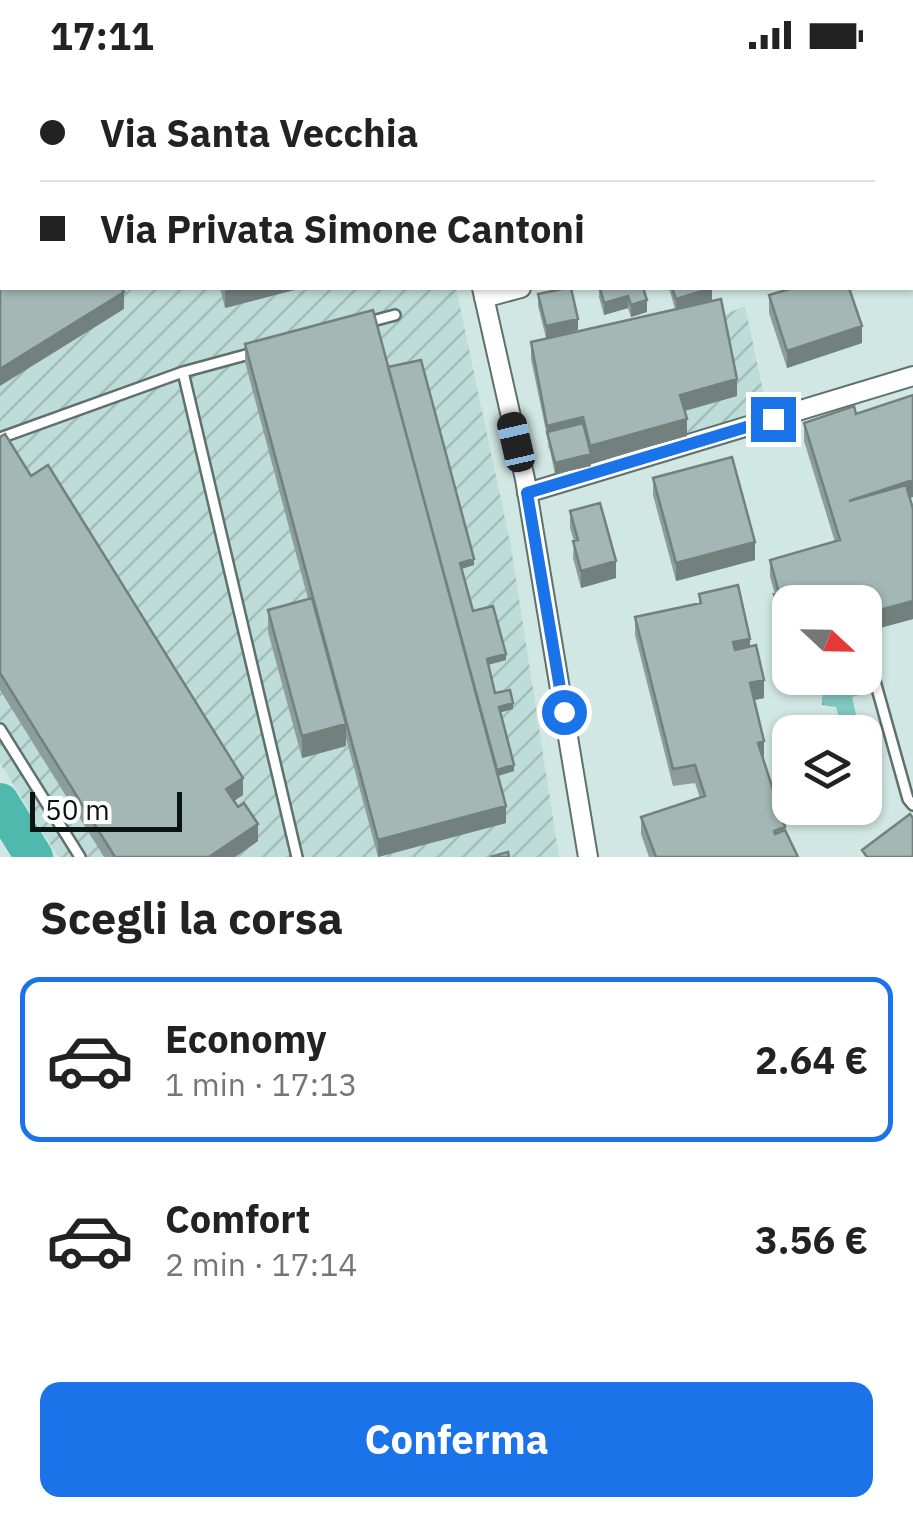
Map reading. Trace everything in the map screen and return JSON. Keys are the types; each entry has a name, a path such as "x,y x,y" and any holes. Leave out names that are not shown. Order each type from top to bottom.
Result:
{"street":[{"path":"483,292 527,493 588,857"},
{"path":"527,493 913,376"}],"lane":[{"path":"356,326 395,315"},
{"path":"0,438 183,372 260,351"},
{"path":"183,372 297,857"},
{"path":"878,695 913,805"},
{"path":"0,730 80,857"}],"shaded area":[{"path":"0,290 456,290 511,547 559,857 58,857 0,763"},
{"path":"745,306 768,414 557,474 547,444 721,316"}],"green space":[{"path":"823,695 859,695 852,697 856,715 838,715 836,707 822,705"}],"building":[{"path":"0,290 124,292 0,369"},
{"path":"571,290 578,319 546,326 538,294"},
{"path":"601,290 644,290 647,300 631,305 628,296 604,303"},
{"path":"673,290 705,290 676,299"},
{"path":"786,290 850,290 862,326 787,351 769,295"},
{"path":"721,299 737,379 680,395 687,419 590,446 583,417 547,426 531,342"},
{"path":"373,310 506,806 378,840 245,344"},
{"path":"421,360 474,559 460,563 473,611 493,606 506,654 487,659 495,693 510,690 513,703 499,707 514,765 497,770 388,367"},
{"path":"913,395 913,480 849,501 906,485 913,509 913,601 882,609 882,585 777,585 770,560 840,540 804,423 854,406 856,414"},
{"path":"583,423 591,454 555,463 547,432"},
{"path":"5,434 31,476 48,465 243,778 226,789 238,807 244,803 258,824 209,857 115,857 0,673 0,437"},
{"path":"732,457 755,542 676,563 653,478"},
{"path":"600,503 616,561 581,571 570,511"},
{"path":"738,585 750,639 733,642 735,650 756,645 764,680 750,683 764,741 758,743 772,787 772,825 784,825 775,834 785,830 798,857 656,857 641,817 705,796 695,765 673,769 635,617 701,603 699,594"},
{"path":"312,598 346,724 302,736 268,610"},
{"path":"910,814 913,857 867,857 862,850"}],"waterway":[{"path":"0,802 34,857"}],"route":[{"path":"564,712 527,493 773,419"}]}
